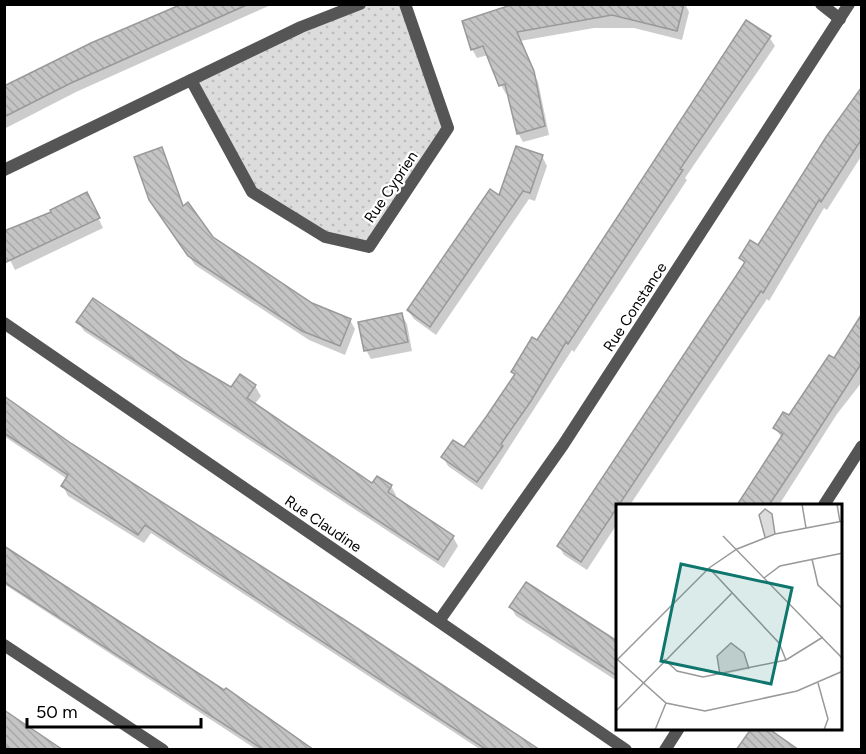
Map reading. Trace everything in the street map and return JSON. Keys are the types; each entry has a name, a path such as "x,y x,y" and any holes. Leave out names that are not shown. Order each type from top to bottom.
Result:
{"street":[{"path":"4,170 301,27 360,4"},
{"name":"Rue Cyprien","path":"191,80 252,192 325,237 369,247 448,128 405,4"},
{"path":"821,4 840,19"},
{"name":"Rue Constance","path":"439,621 564,445 849,4"},
{"name":"Rue Claudine","path":"4,322 626,750"},
{"path":"825,504 861,446"},
{"path":"4,645 163,750"},
{"path":"665,750 678,730"}],"shaded area":[{"path":"360,5 405,5 448,128 369,247 325,237 252,192 191,80"}],"building":[{"path":"182,4 249,4 71,83 4,117 4,86 91,43"},
{"path":"514,4 684,4 677,31 612,15 517,32 534,71 545,126 517,134 505,84 499,86 483,46 471,50 462,21"},
{"path":"746,20 771,36 680,169 683,170 568,344 566,342 531,401 501,444 503,446 477,482 441,457 453,440 464,447 486,417 515,374 511,372 532,337 537,340"},
{"path":"861,88 861,140 821,202 819,200 763,293 761,291 620,504 616,504 616,509 581,562 557,546 745,262 739,258 750,240 758,245 826,137"},
{"path":"516,146 543,155 530,193 523,191 430,327 407,310 490,189 499,195"},
{"path":"162,147 183,206 188,202 213,237 312,303 351,319 340,346 302,331 188,256 149,200 134,157"},
{"path":"87,192 100,218 4,263 4,231 51,212 50,210"},
{"path":"93,298 185,360 231,387 240,374 256,385 247,398 372,483 377,476 392,485 388,492 454,536 438,560 76,322"},
{"path":"402,313 408,342 364,351 358,322"},
{"path":"861,315 861,364 801,457 770,504 738,504 783,434 773,428 783,412 789,415 829,355 834,358"},
{"path":"4,396 72,444 351,624 540,750 487,750 145,525 138,535 61,486 68,475 4,433"},
{"path":"4,546 224,690 226,688 314,750 264,750 4,582"},
{"path":"526,582 616,640 616,675 509,607"},
{"path":"4,710 63,750 11,750 4,745"},
{"path":"750,730 770,730 799,750 736,750"}]}
